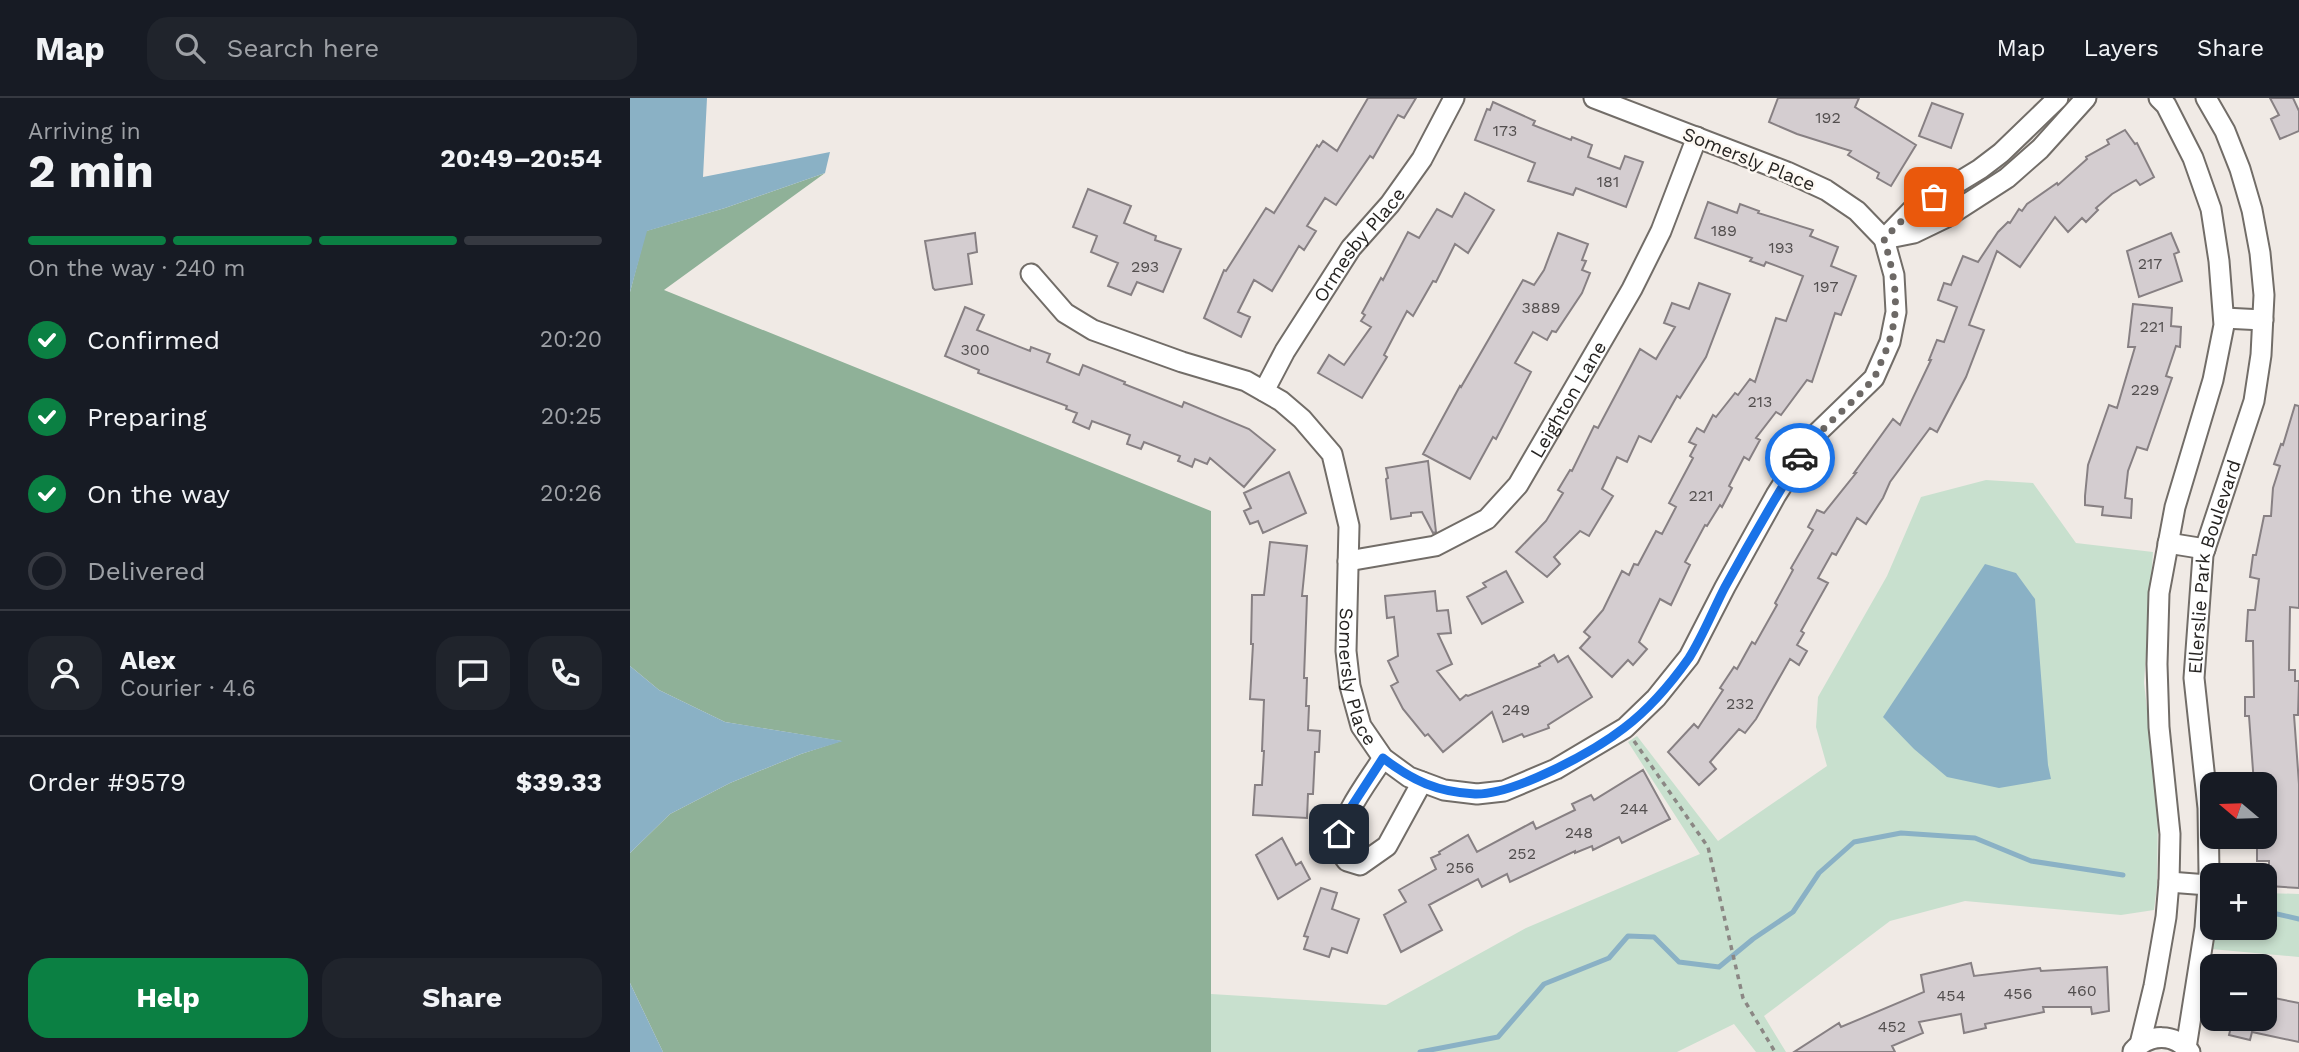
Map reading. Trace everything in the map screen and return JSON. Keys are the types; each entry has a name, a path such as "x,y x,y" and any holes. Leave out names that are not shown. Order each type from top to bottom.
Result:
{"street":[{"name":"Ormesby Place","path":"1264,391 1284,351 1351,248 1390,204 1422,159 1454,98"},
{"name":"Somersly Place","path":"1031,274 1065,313 1093,330 1182,362 1246,381 1281,401 1301,419 1332,454 1349,526 1346,651 1350,686 1361,726 1383,758 1409,777 1444,790 1466,793 1504,791 1556,769 1625,728 1656,698 1689,657 1763,518 1813,437 1874,378 1890,342 1896,312 1894,275 1884,239 1857,211 1826,190 1594,98"},
{"path":"1884,239 1911,211 2001,153 2057,98"},
{"path":"1884,239 1914,233 1945,218 2007,177 2040,149 2086,98"},
{"name":"Ellerslie Park Boulevard","path":"2134,1050 2154,986 2169,882 2170,834 2159,727 2159,593 2175,507 2213,380 2224,325 2219,261 2211,209 2193,158 2166,105 2159,98"},
{"name":"Ellerslie Park Boulevard","path":"2206,98 2225,131 2252,210 2262,274 2263,320 2261,355 2253,401 2205,549 2194,678 2208,808 2208,863"},
{"name":"Leighton Lane","path":"1348,561 1435,547 1487,519 1518,485 1632,289 1661,231 1697,137"},
{"path":"2224,318 2263,320"},
{"path":"2168,542 2205,549"},
{"path":"1383,758 1350,809 1339,834 1337,848 1347,861 1360,866 1387,846 1422,782"},
{"path":"2169,882 2200,884"},
{"name":"Ellerslie Park Boulevard","path":"2188,1050 2203,940"},
{"path":"2134,1050 2159,1037 2178,1041 2188,1050"}],"path":[{"path":"1625,728 1708,847 1743,998 1775,1052"}],"green space":[{"path":"825,173 664,290 1211,511 1211,1052 663,1052 630,983 630,853 670,814 730,783 841,741 725,722 659,690 630,666 630,292 646,231 725,208"},
{"path":"1986,480 2033,483 2076,543 2153,552 2144,683 2158,803 2157,886 2154,910 2121,915 1965,901 1890,921 1764,1016 1786,1052 1756,1052 1734,1024 1677,1052 1211,1052 1211,994 1386,1005 1526,928 1700,854 1628,742 1637,736 1718,841 1827,766 1816,727 1818,697 1887,576 1921,497"},
{"path":"2277,893 2299,894 2299,957 2211,949 2212,940 2277,940"}],"water":[{"path":"630,98 707,98 703,177 830,152 825,173 725,208 647,231 630,292"},
{"path":"1985,564 2016,573 2035,599 2051,779 1999,788 1947,777 1914,749 1883,717"},
{"path":"630,666 659,690 725,722 843,741 801,754 730,783 670,814 630,853"},
{"path":"630,983 663,1052 630,1052"}],"building":[{"path":"1368,98 1416,98 1404,118 1398,115 1373,158 1370,156 1336,205 1325,198 1307,226 1316,231 1304,250 1299,246 1272,291 1254,280 1238,312 1250,317 1241,337 1204,318 1224,270 1226,271 1266,208 1274,213 1317,145 1319,147 1323,141 1337,151"},
{"path":"1778,98 1859,98 1855,107 1916,145 1891,186 1877,178 1879,173 1848,155 1851,151 1769,122"},
{"path":"2270,98 2293,98 2299,111 2299,131 2280,139 2271,119 2279,115"},
{"path":"1493,102 1535,121 1533,125 1592,145 1588,157 1620,169 1625,156 1643,162 1626,207 1576,188 1573,195 1528,181 1535,163 1475,140 1487,109 1490,110"},
{"path":"1932,103 1963,114 1951,148 1919,136"},
{"path":"2125,130 2135,144 2137,143 2154,177 2140,185 2136,180 2112,194 2096,208 2098,210 2086,222 2082,218 2068,232 2055,217 2020,267 1997,251 1969,325 1984,330 1966,377 1937,432 1930,428 1890,482 1866,524 1857,518 1836,555 1832,553 1818,578 1828,583 1801,631 1804,633 1797,645 1807,651 1799,665 1790,659 1756,719 1745,733 1739,729 1710,762 1716,769 1699,785 1668,752 1694,724 1698,728 1723,690 1720,688 1734,667 1737,669 1752,642 1755,644 1777,605 1775,603 1793,570 1791,568 1813,530 1808,527 1817,510 1824,513 1856,473 1893,419 1900,425 1931,360 1937,340 1944,342 1957,307 1938,300 1944,283 1951,285 1963,256 1978,262 1998,232 2010,223 2019,209 2022,211 2027,204 2057,183 2058,185 2087,159 2086,157 2109,144 2107,140"},
{"path":"1088,189 1131,206 1124,223 1156,236 1155,240 1181,249 1163,292 1137,282 1131,295 1108,286 1118,263 1091,252 1097,236 1073,227"},
{"path":"1465,193 1494,210 1468,253 1455,244 1436,282 1433,281 1413,316 1407,311 1384,355 1387,357 1362,398 1318,373 1329,355 1344,365 1371,327 1361,321 1365,315 1362,313 1408,232 1419,238 1437,209 1452,217"},
{"path":"1708,202 1737,213 1740,204 1759,211 1758,213 1813,230 1810,236 1838,247 1831,266 1856,276 1841,315 1835,313 1812,382 1807,380 1781,415 1776,412 1756,438 1760,440 1749,460 1744,457 1722,507 1720,505 1707,526 1705,525 1685,562 1690,565 1671,605 1660,599 1639,642 1647,649 1633,665 1628,660 1612,677 1580,648 1590,637 1584,632 1603,610 1622,571 1629,575 1634,564 1638,565 1656,531 1662,534 1676,507 1669,503 1693,458 1690,456 1696,445 1689,442 1697,428 1704,432 1713,415 1716,417 1750,379 1755,382 1776,318 1786,321 1803,276 1766,262 1764,266 1750,261 1752,258 1695,238"},
{"path":"975,233 977,252 968,254 972,284 935,290 925,241"},
{"path":"1558,233 1588,244 1582,260 1586,261 1582,270 1590,273 1582,293 1556,332 1552,331 1547,340 1533,332 1515,363 1531,372 1496,439 1493,437 1470,479 1423,454 1523,280 1534,285 1544,270"},
{"path":"2171,233 2179,252 2174,254 2182,281 2139,297 2127,251"},
{"path":"1699,283 1730,294 1706,357 1680,398 1677,396 1651,442 1639,436 1627,462 1617,457 1602,489 1613,496 1589,536 1580,531 1554,557 1560,564 1547,577 1516,552 1546,521 1563,493 1558,490 1570,470 1572,471 1594,426 1598,428 1640,349 1656,359 1675,327 1664,323 1672,303 1689,309"},
{"path":"2133,304 2172,308 2171,326 2181,327 2180,347 2176,346 2166,376 2172,378 2147,450 2137,447 2128,471 2125,498 2132,499 2131,518 2102,515 2103,507 2085,505 2085,496 2088,465 2109,405 2117,408 2135,347 2128,347"},
{"path":"965,307 984,315 977,330 1030,351 1031,347 1050,354 1047,362 1079,375 1083,365 1182,407 1184,402 1249,429 1275,450 1244,487 1210,458 1207,464 1195,459 1192,467 1178,461 1180,456 1144,442 1141,449 1127,444 1130,435 1092,421 1089,429 1073,422 1077,413 1066,409 1067,406 978,373 979,370 945,356"},
{"path":"2295,405 2299,406 2299,608 2290,607 2289,670 2295,670 2295,681 2299,681 2298,715 2294,715 2299,784 2299,888 2277,887 2277,863 2257,861 2257,849 2277,849 2277,772 2253,772 2249,716 2245,716 2245,697 2254,697 2253,641 2246,641 2248,610 2255,610 2259,579 2250,577 2253,555 2256,555 2264,516 2271,516 2273,488 2280,466 2274,464 2281,444 2283,445"},
{"path":"1428,461 1436,532 1433,533 1422,512 1391,519 1386,479 1386,468"},
{"path":"1289,472 1306,513 1263,533 1258,521 1250,524 1244,511 1251,508 1244,493"},
{"path":"1270,542 1307,546 1302,596 1307,596 1304,678 1307,678 1308,730 1320,731 1319,752 1315,752 1313,794 1308,794 1307,818 1253,815 1255,785 1262,785 1264,700 1250,699 1252,595 1264,595"},
{"path":"1506,571 1523,602 1482,624 1467,597 1486,587 1483,583"},
{"path":"1435,591 1437,611 1448,610 1451,633 1438,634 1452,664 1437,671 1460,700 1466,695 1540,666 1539,664 1554,655 1558,662 1568,656 1592,697 1548,725 1549,728 1524,737 1522,734 1503,742 1492,712 1443,752 1428,734 1425,736 1403,709 1391,686 1398,682 1388,661 1398,656 1394,617 1387,618 1385,596"},
{"path":"1643,770 1670,819 1622,843 1619,837 1593,850 1592,846 1575,851 1510,882 1507,874 1482,887 1478,879 1429,905 1442,930 1401,952 1384,915 1406,902 1399,890 1436,869 1431,858 1468,835 1477,852 1533,822 1536,829 1575,810 1572,804 1591,795 1594,800"},
{"path":"1282,838 1296,865 1301,862 1310,879 1278,899 1256,855"},
{"path":"1321,888 1337,893 1332,909 1359,919 1347,953 1332,948 1329,957 1304,949 1308,937 1304,936"},
{"path":"1971,963 1974,976 2040,968 2041,971 2107,967 2109,1011 2092,1014 2091,1007 2043,1007 2044,1012 1985,1024 1986,1028 1964,1033 1961,1014 1919,1022 1923,1033 1892,1046 1895,1052 1794,1052 1839,1023 1841,1027 1924,992 1921,975"},
{"path":"2277,999 2299,1003 2299,1042 2252,1032 2250,1040 2229,1035 2230,1031 2277,1031"}],"waterway":[{"path":"1420,1052 1498,1037 1544,984 1609,958 1628,936 1654,937 1679,962 1719,967 1753,939 1793,912 1819,873 1854,842 1901,833 1975,838 2031,861 2123,875"},
{"path":"2277,914 2299,919"}],"way so far":[{"path":"1800,458 1813,437 1874,378 1890,342 1896,312 1894,275 1884,239 1911,211 1934,197"}],"route":[{"path":"1339,834 1350,809 1383,758 1409,777 1444,790 1477,794 1504,791 1556,769 1625,728 1656,698 1689,657 1776,495 1800,458"}]}
